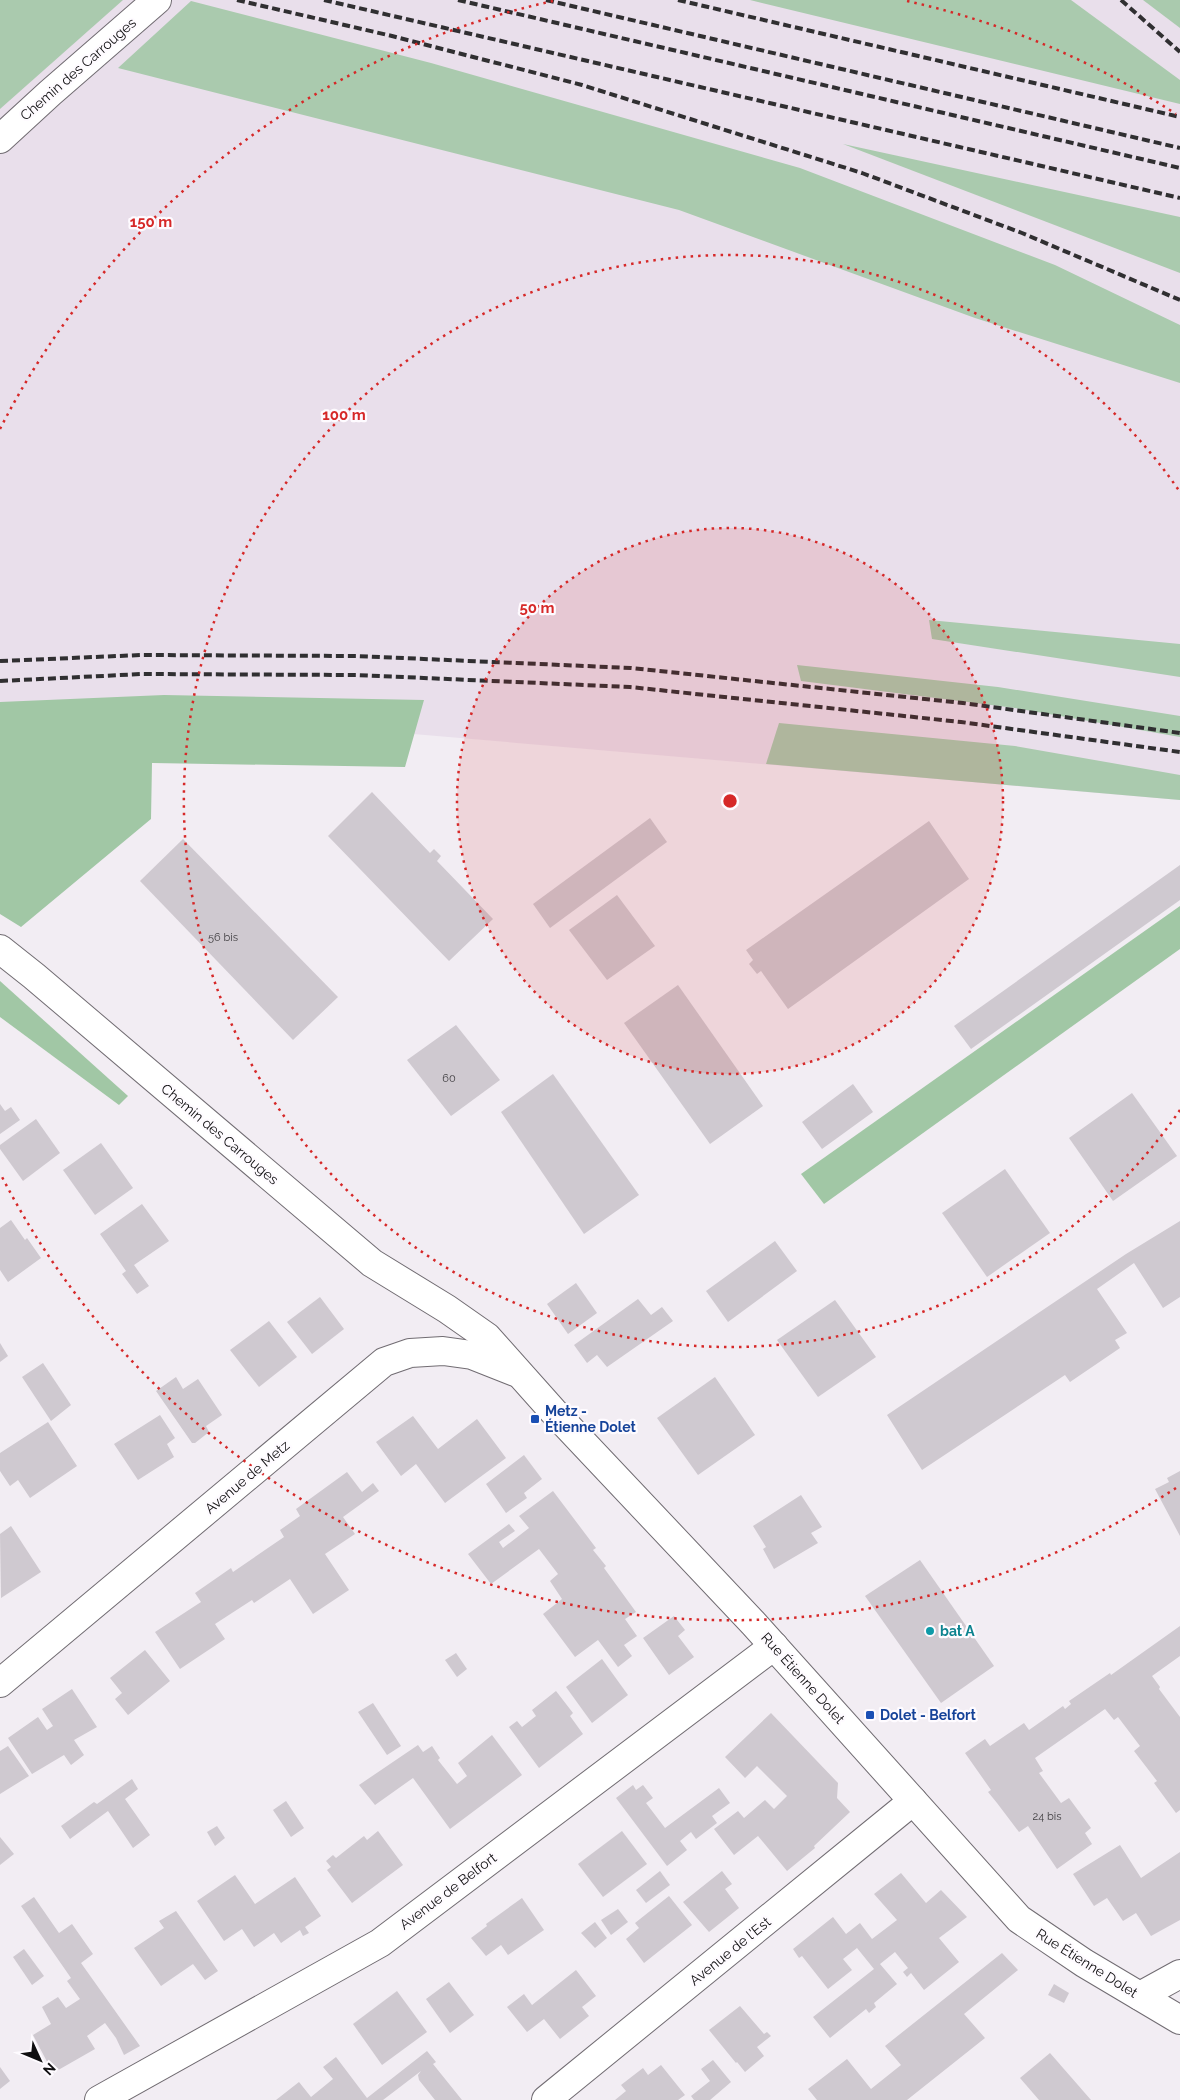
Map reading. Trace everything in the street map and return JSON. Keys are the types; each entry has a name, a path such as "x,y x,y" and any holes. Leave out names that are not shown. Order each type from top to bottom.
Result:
{"street":[{"name":"Chemin des Carrouges","path":"0,139 157,0"},
{"name":"Chemin des Carrouges","path":"0,949 49,988 372,1263 447,1309"},
{"name":"Rue Étienne Dolet","path":"447,1309 487,1336 521,1375 774,1646 1019,1920 1180,2020"},
{"name":"Avenue de Metz","path":"0,1683 384,1362 410,1353 443,1351 472,1355 521,1375"},
{"name":"Avenue de Belfort","path":"99,2100 380,1943 774,1646"},
{"name":"Avenue de l'Est","path":"546,2100 913,1800"},
{"path":"1140,1996 1180,1974"}],"shaded area":[{"path":"0,0 1180,0 1180,800 343,728 0,729"}],"green space":[{"path":"0,0 123,0 0,109"},
{"path":"750,0 1071,0 1180,80 1180,104"},
{"path":"1143,0 1180,0 1180,28"},
{"path":"191,1 431,63 800,168 1055,265 1180,325 1180,383 975,318 679,210 118,68"},
{"path":"843,144 1180,217 1180,273"},
{"path":"929,620 1180,644 1180,677 932,639"},
{"path":"797,665 998,687 1180,716 1180,737 1015,708 801,681"},
{"path":"164,695 424,700 405,767 152,763 151,819 21,927 0,914 0,702"},
{"path":"779,723 1015,746 1180,775 1180,800 766,764"},
{"path":"1180,906 1180,949 824,1204 801,1174"},
{"path":"0,981 128,1096 119,1105 0,1017"}],"building":[{"path":"372,792 430,853 434,849 441,856 437,861 493,919 449,961 328,836"},
{"path":"650,818 667,842 550,928 533,904"},
{"path":"929,821 969,879 788,1009 761,971 757,974 749,964 753,960 746,950"},
{"path":"183,839 338,997 293,1040 140,881"},
{"path":"1180,865 1180,900 971,1049 954,1026"},
{"path":"617,895 655,946 607,980 569,930"},
{"path":"678,985 763,1106 710,1144 624,1023"},
{"path":"456,1025 500,1080 451,1116 407,1060"},
{"path":"553,1074 639,1195 584,1234 501,1112"},
{"path":"853,1084 873,1112 822,1149 802,1122"},
{"path":"1132,1093 1177,1156 1113,1201 1069,1138"},
{"path":"0,1104 5,1111 11,1107 20,1120 0,1134"},
{"path":"36,1119 60,1153 23,1181 0,1149 0,1145"},
{"path":"101,1143 133,1188 95,1215 63,1170"},
{"path":"1005,1169 1050,1233 987,1277 942,1213"},
{"path":"142,1204 169,1241 134,1265 149,1286 137,1294 122,1274 126,1271 100,1234"},
{"path":"11,1220 41,1258 8,1282 0,1270 0,1228"},
{"path":"1180,1221 1180,1297 1163,1308 1134,1263 1097,1289 1127,1333 1115,1340 1120,1348 1070,1382 1065,1375 922,1470 887,1415 1126,1254"},
{"path":"775,1241 797,1271 728,1322 706,1291"},
{"path":"576,1283 597,1313 568,1334 547,1304"},
{"path":"320,1297 344,1329 312,1354 287,1322"},
{"path":"638,1299 651,1315 662,1307 673,1321 607,1367 597,1355 587,1363 574,1345"},
{"path":"835,1300 876,1357 818,1397 777,1340"},
{"path":"269,1321 297,1357 259,1387 230,1350"},
{"path":"0,1343 8,1356 0,1362"},
{"path":"43,1363 71,1405 51,1421 22,1377"},
{"path":"176,1377 183,1389 198,1379 222,1415 206,1426 209,1432 195,1443 192,1443 156,1391"},
{"path":"715,1377 755,1435 698,1475 657,1418"},
{"path":"160,1415 175,1438 167,1444 174,1457 138,1480 114,1444"},
{"path":"413,1416 438,1449 477,1419 506,1458 445,1503 416,1464 401,1476 376,1442"},
{"path":"48,1422 77,1466 30,1498 18,1480 10,1486 0,1471 0,1453"},
{"path":"524,1455 542,1479 524,1493 527,1498 506,1513 486,1484"},
{"path":"1180,1471 1180,1536 1155,1489 1169,1482 1167,1478"},
{"path":"347,1472 362,1492 373,1483 379,1491 343,1517 355,1534 325,1554 349,1590 313,1614 290,1579 254,1603 252,1600 215,1624 225,1639 180,1669 155,1632 201,1602 195,1593 231,1568 233,1572 284,1537 280,1530 300,1516 296,1509"},
{"path":"553,1491 596,1548 593,1550 606,1566 604,1568 636,1612 625,1619 637,1636 624,1645 632,1656 618,1667 598,1640 575,1657 543,1614 562,1599 550,1581 558,1574 539,1549 491,1584 468,1554 509,1524 515,1531 499,1542 503,1548 529,1528 519,1516"},
{"path":"801,1495 822,1527 811,1533 818,1543 774,1569 763,1549 766,1547 753,1526"},
{"path":"11,1526 41,1572 1,1598 0,1534"},
{"name":"bat A","path":"920,1560 994,1666 941,1703 865,1596"},
{"path":"674,1616 685,1630 678,1636 694,1657 669,1675 643,1638"},
{"path":"1180,1626 1180,1656 1152,1676 1160,1687 1159,1689 1180,1717 1180,1810 1176,1813 1154,1783 1157,1781 1134,1751 1140,1746 1118,1717 1114,1720 1105,1709 1035,1758 1043,1771 1039,1773 1061,1803 1069,1798 1091,1828 1085,1833 1092,1844 1057,1869 1028,1826 1019,1832 988,1792 991,1790 965,1753 985,1739 990,1746 1024,1723 1029,1730 1063,1706 1065,1709 1071,1704 1069,1701 1110,1673 1111,1675"},
{"path":"145,1650 170,1681 128,1715 115,1699 122,1693 110,1678"},
{"path":"456,1653 467,1669 457,1677 445,1660"},
{"path":"602,1659 628,1695 592,1723 566,1687"},
{"path":"72,1689 97,1727 74,1740 84,1755 71,1765 64,1755 32,1774 8,1738 38,1717 47,1730 53,1726 42,1709"},
{"path":"556,1691 573,1713 570,1716 583,1734 539,1768 509,1727 517,1721 522,1727 536,1716 532,1710"},
{"path":"373,1703 401,1746 387,1755 358,1712"},
{"path":"771,1713 838,1783 837,1798 850,1812 814,1846 815,1848 787,1871 758,1836 734,1855 714,1829 738,1811 744,1818 765,1800 774,1809 787,1796 757,1766 745,1778 725,1757"},
{"path":"492,1735 522,1775 450,1829 413,1778 375,1805 359,1785 418,1745 423,1752 432,1746 440,1758 438,1760 457,1784 467,1776 458,1763"},
{"path":"8,1746 29,1776 0,1794 0,1751"},
{"path":"132,1779 138,1789 125,1799 150,1835 133,1848 108,1811 70,1839 61,1826 94,1802 97,1804"},
{"path":"633,1785 636,1790 643,1785 653,1798 646,1803 665,1828 719,1788 730,1803 712,1816 717,1823 696,1839 691,1832 680,1841 687,1850 667,1866 616,1798"},
{"path":"286,1801 304,1828 291,1837 273,1810"},
{"path":"217,1826 225,1838 215,1846 207,1832"},
{"path":"378,1831 403,1865 352,1903 327,1870 331,1867 326,1861 333,1855 336,1858 364,1836 367,1840"},
{"path":"622,1831 647,1864 603,1897 578,1864"},
{"path":"0,1837 14,1854 0,1865"},
{"path":"1120,1845 1141,1878 1180,1852 1180,1920 1151,1936 1136,1913 1123,1921 1107,1898 1094,1906 1073,1874"},
{"path":"660,1871 670,1885 646,1903 636,1890"},
{"path":"722,1871 732,1884 725,1889 739,1908 709,1932 683,1902"},
{"path":"901,1873 926,1903 941,1890 967,1917 939,1938 959,1962 924,1990 911,1973 907,1977 903,1972 908,1968 895,1952 880,1964 897,1984 874,2003 876,2007 869,2013 866,2009 830,2038 813,2017 874,1969 857,1948 843,1959 852,1970 828,1989 802,1956 799,1958 793,1949 833,1917 846,1934 860,1923 872,1939 897,1920 874,1894"},
{"path":"235,1875 255,1904 295,1877 321,1916 305,1927 309,1933 303,1936 300,1930 281,1943 274,1933 254,1947 242,1929 224,1941 197,1901"},
{"path":"669,1896 692,1925 644,1963 626,1939 639,1928 635,1923"},
{"path":"34,1897 59,1933 72,1924 93,1954 81,1963 140,2046 124,2055 116,2038 105,2023 87,2036 95,2049 53,2073 33,2035 51,2024 42,2007 58,1997 66,2008 80,1999 67,1981 71,1978 21,1906"},
{"path":"522,1898 544,1930 508,1955 501,1945 486,1956 471,1938 487,1926 486,1924"},
{"path":"618,1909 628,1922 611,1935 601,1920"},
{"path":"176,1911 218,1971 205,1980 193,1964 161,1986 134,1948 164,1928 159,1921"},
{"path":"595,1922 607,1938 595,1948 581,1933"},
{"path":"24,1949 44,1976 32,1985 13,1957"},
{"path":"1002,1953 1018,1970 964,2014 985,2038 907,2100 817,2100 808,2089 847,2059 871,2089 901,2065 885,2046"},
{"path":"576,1970 596,1996 582,2007 589,2016 560,2039 544,2019 527,2032 507,2007 524,1994 532,2005"},
{"path":"449,1982 474,2015 450,2033 426,1999"},
{"path":"1054,1984 1069,1993 1064,2003 1048,1995"},
{"path":"397,1991 427,2032 382,2065 353,2024"},
{"path":"740,2006 764,2034 767,2032 771,2036 757,2047 764,2056 745,2072 709,2030"},
{"path":"427,2051 436,2062 433,2064 462,2100 435,2100 419,2080 418,2075 421,2071 383,2100 276,2100 299,2082 311,2097 333,2079 323,2067 336,2057 367,2098"},
{"path":"1050,2053 1091,2100 1039,2100 1020,2078"},
{"path":"713,2060 731,2082 710,2100 694,2100 691,2096 710,2081 701,2069"},
{"path":"661,2065 685,2095 678,2100 615,2100 626,2091 621,2085 643,2068 648,2075"},
{"path":"0,2067 10,2081 0,2089"}],"railway":[{"path":"237,0 392,36 582,85 862,173 1022,233 1180,300"},
{"path":"324,0 1180,198"},
{"path":"458,0 1180,168"},
{"path":"546,0 1180,148"},
{"path":"678,0 1180,117"},
{"path":"1121,0 1180,52"},
{"path":"0,661 142,655 356,656 631,668 963,703 1180,733"},
{"path":"0,681 142,674 356,675 630,687 961,722 1180,752"}],"place":[{"name":"Metz - Étienne Dolet","path":"535,1419"},
{"name":"bat A","path":"930,1631"},
{"name":"Dolet - Belfort","path":"870,1715"}]}
